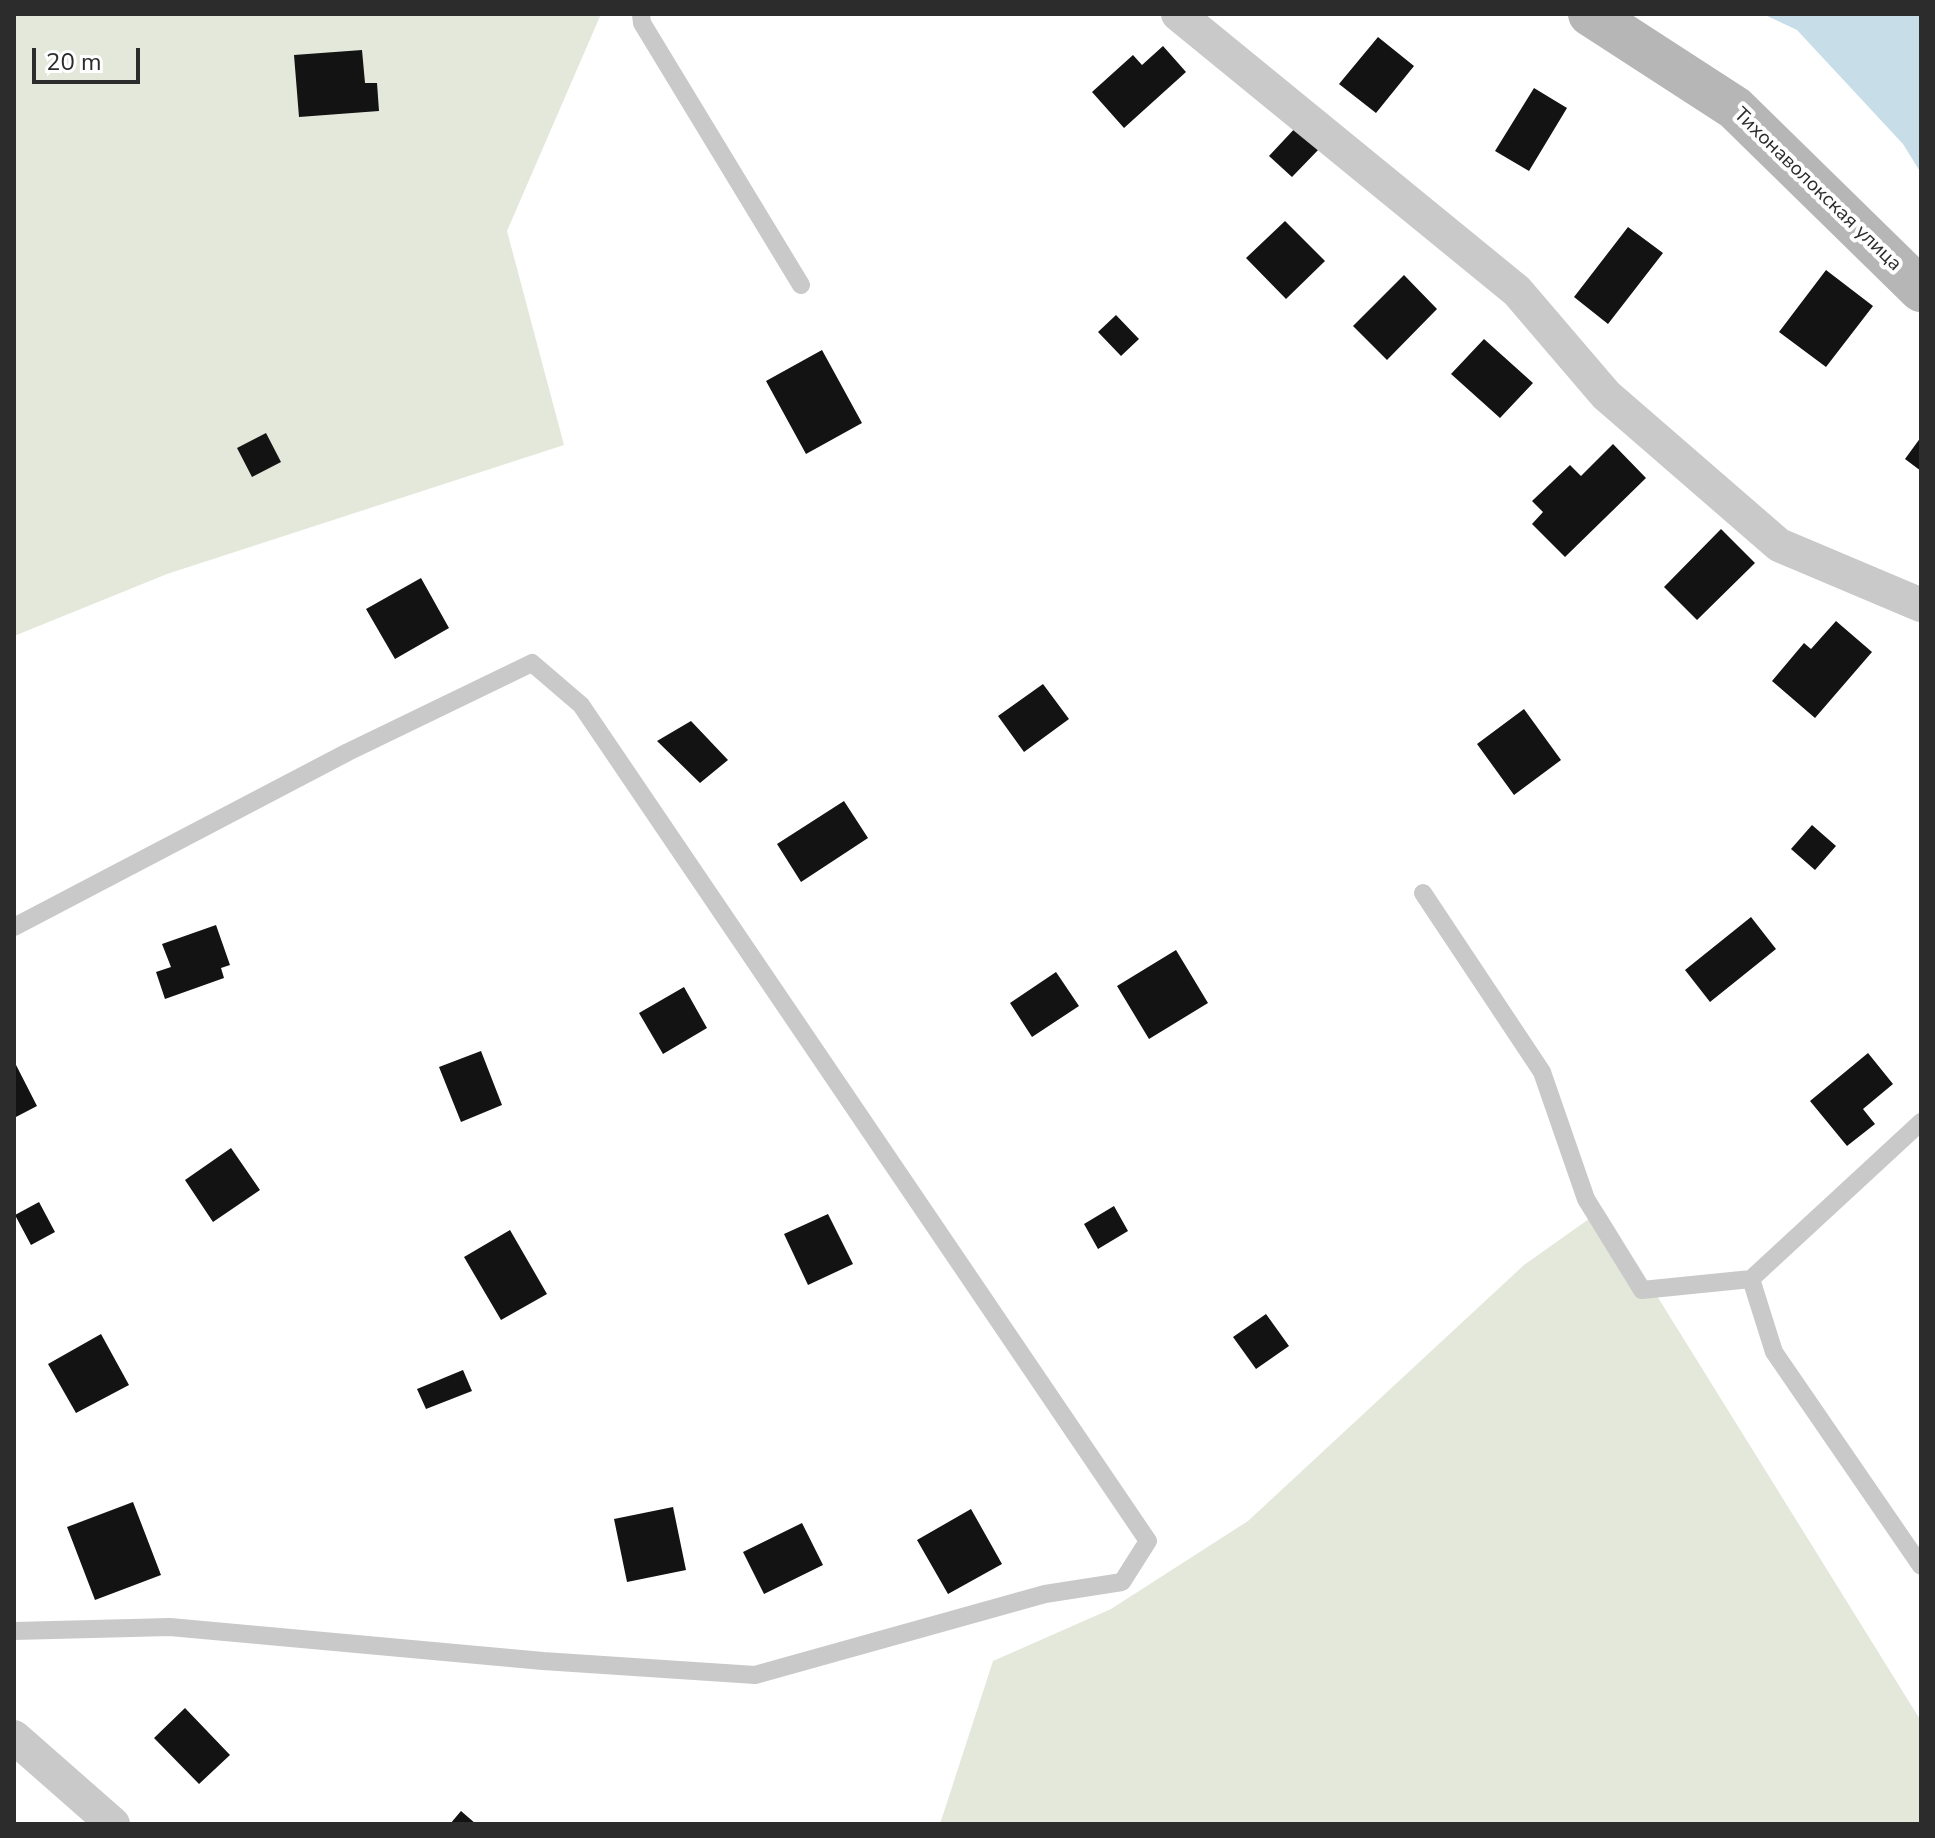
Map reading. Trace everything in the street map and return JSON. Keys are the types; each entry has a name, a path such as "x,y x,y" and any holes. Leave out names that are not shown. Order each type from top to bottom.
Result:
{"street":[{"path":"1178,14 1517,291 1606,395 1779,545 1921,605"},
{"name":"Тихонаволокская улица","path":"1590,14 1735,108 1921,290"},
{"path":"14,1737 113,1824"}],"lane":[{"path":"641,14 642,23 801,285"},
{"path":"14,927 348,752 532,663 581,705 1148,1541 1122,1582 1045,1594 755,1675 543,1661 170,1627 14,1631"},
{"path":"1423,893 1542,1072 1586,1199 1642,1290 1751,1279 1921,1122"},
{"path":"1751,1279 1774,1352 1921,1566"}],"shaded area":[{"path":"14,14 601,14 507,231 564,445 167,574 14,636"},
{"path":"1603,1209 1921,1721 1921,1824 940,1824 993,1661 1111,1609 1248,1521 1524,1265"}],"water":[{"path":"1763,14 1921,14 1921,173 1903,144 1797,30"}],"building":[{"path":"1378,37 1414,66 1376,113 1339,84"},
{"path":"1163,46 1186,72 1124,128 1092,92 1133,55 1142,65"},
{"path":"362,50 365,83 377,83 379,111 299,117 294,55"},
{"path":"1534,88 1567,108 1529,171 1495,151"},
{"path":"1298,125 1321,147 1292,177 1269,156"},
{"path":"1285,221 1325,261 1286,299 1246,258"},
{"path":"1628,227 1663,253 1608,324 1574,297"},
{"path":"1826,270 1873,306 1826,367 1779,332"},
{"path":"1404,275 1437,309 1387,360 1353,326"},
{"path":"1116,315 1139,339 1121,356 1098,332"},
{"path":"1484,339 1533,383 1500,418 1451,374"},
{"path":"822,350 862,423 806,454 766,381"},
{"path":"266,433 281,462 252,477 237,448"},
{"path":"1921,437 1921,471 1905,459"},
{"path":"1613,444 1646,478 1565,557 1532,524 1543,512 1532,501 1570,465 1581,476"},
{"path":"1721,529 1755,563 1697,620 1664,587"},
{"path":"421,578 449,628 395,659 366,609"},
{"path":"1836,621 1872,652 1815,718 1772,681 1804,643 1811,649"},
{"path":"1043,684 1069,719 1024,752 998,716"},
{"path":"1524,709 1561,760 1514,795 1477,744"},
{"path":"691,721 728,760 700,783 657,741"},
{"path":"844,801 868,838 801,882 777,844"},
{"path":"1812,825 1836,846 1815,870 1791,849"},
{"path":"1751,917 1776,949 1710,1002 1685,970"},
{"path":"216,925 230,965 221,968 224,978 165,999 156,972 171,967 162,944"},
{"path":"1176,950 1208,1003 1149,1039 1117,986"},
{"path":"1056,972 1079,1006 1032,1037 1010,1003"},
{"path":"684,987 707,1028 663,1054 639,1013"},
{"path":"481,1051 502,1105 461,1122 439,1067"},
{"path":"1868,1053 1893,1084 1863,1109 1875,1124 1847,1146 1810,1101"},
{"path":"14,1061 37,1106 14,1118"},
{"path":"231,1148 260,1190 213,1222 185,1180"},
{"path":"39,1202 55,1232 31,1245 15,1215"},
{"path":"1114,1206 1128,1231 1098,1249 1084,1224"},
{"path":"828,1214 853,1264 808,1285 784,1234"},
{"path":"510,1230 547,1294 501,1320 464,1257"},
{"path":"1266,1314 1289,1346 1256,1369 1233,1337"},
{"path":"101,1334 129,1385 76,1413 48,1364"},
{"path":"463,1370 472,1391 426,1409 417,1389"},
{"path":"133,1502 161,1575 95,1600 67,1527"},
{"path":"673,1507 686,1570 627,1582 614,1519"},
{"path":"971,1509 1002,1564 948,1594 917,1540"},
{"path":"802,1523 823,1565 764,1594 743,1552"},
{"path":"185,1708 230,1755 199,1784 154,1738"},
{"path":"461,1811 476,1824 450,1824"}]}
